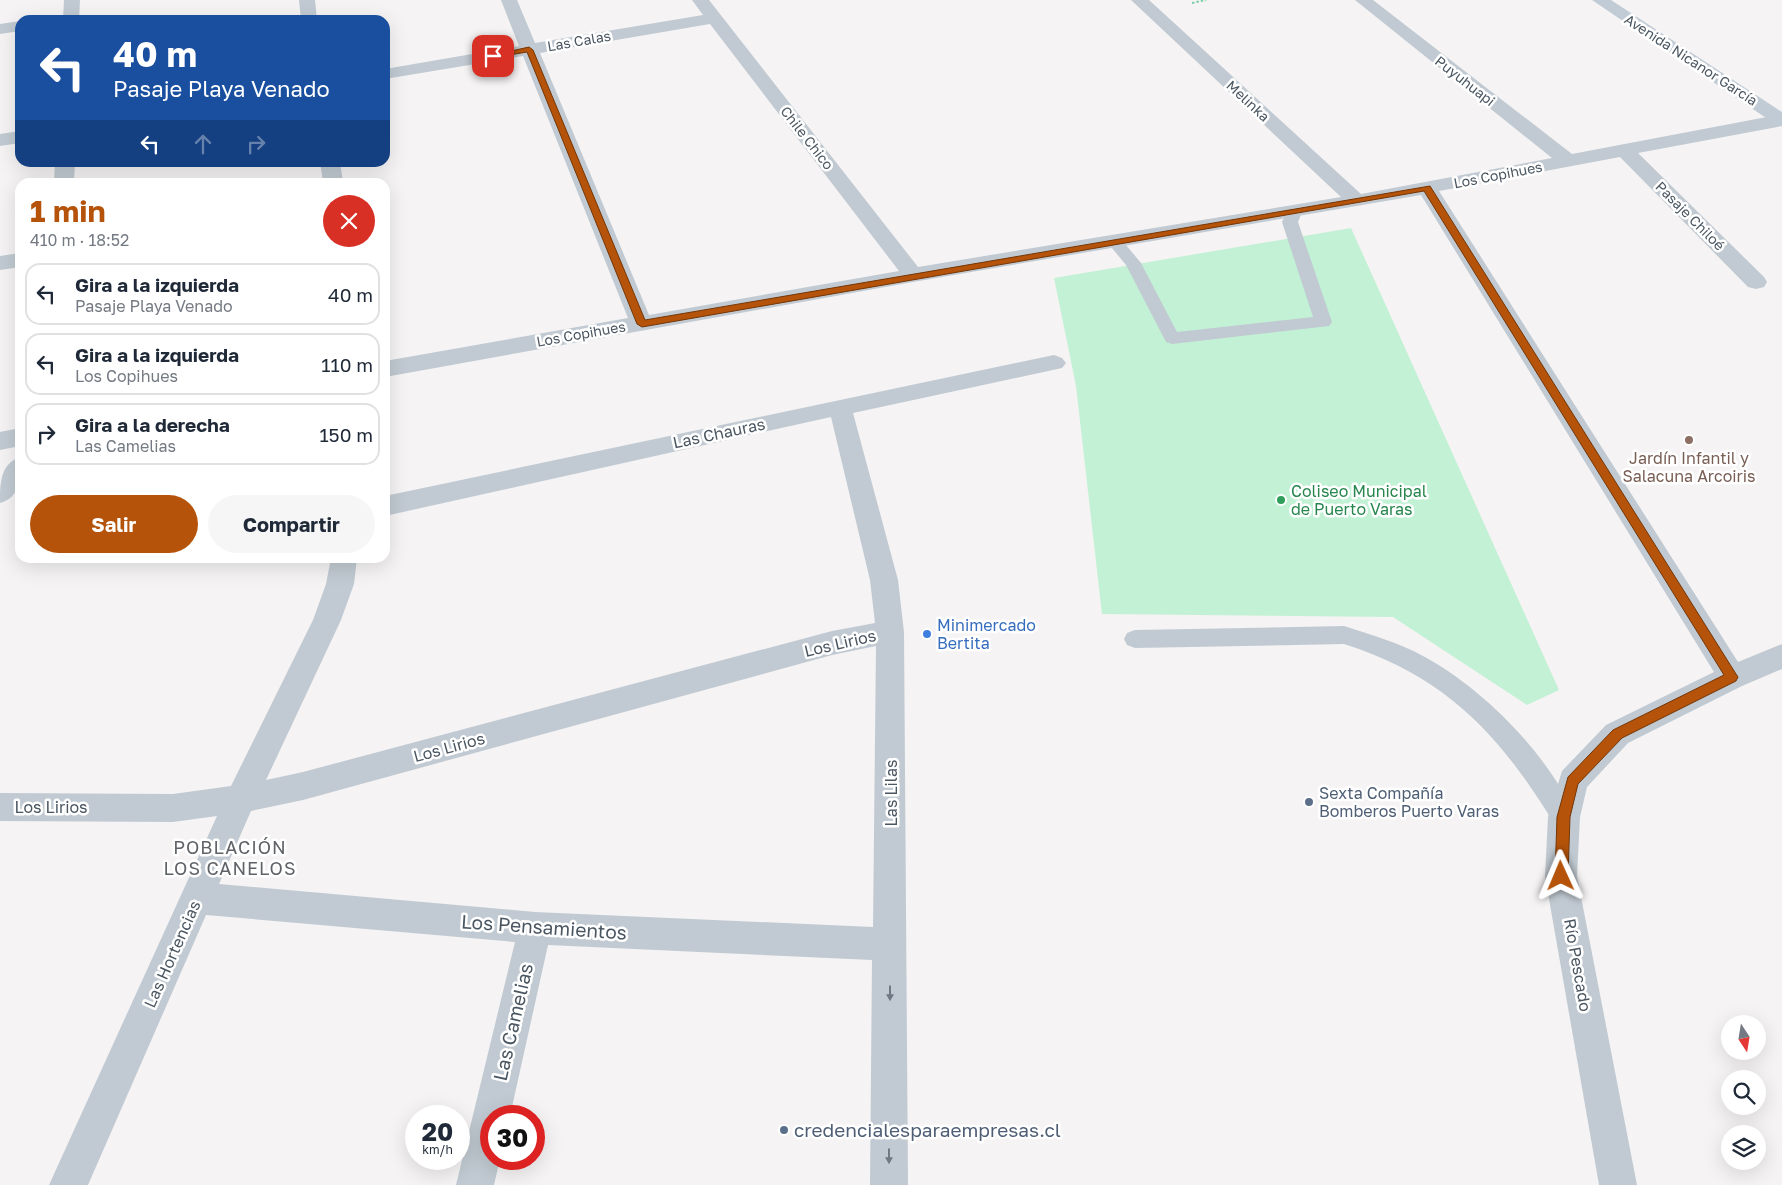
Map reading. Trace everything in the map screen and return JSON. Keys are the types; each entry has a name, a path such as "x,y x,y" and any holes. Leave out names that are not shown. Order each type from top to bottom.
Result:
{"street":[{"path":"69,15 72,0"},
{"path":"307,0 309,15"},
{"path":"509,0 642,324"},
{"name":"Chile Chico","path":"700,0 913,275"},
{"name":"Melinka","path":"1139,0 1357,201"},
{"name":"Puyuhuapi","path":"1362,0 1568,161"},
{"name":"Avenida Nicanor García","path":"1600,0 1782,120"},
{"name":"Las Calas","path":"390,73 714,18"},
{"path":"0,29 15,27"},
{"name":"Los Copihues","path":"390,369 913,275 1357,201 1782,120"},
{"path":"0,140 15,138"},
{"name":"Pasaje Chiloé","path":"1624,150 1756,282"},
{"path":"1427,188 1732,677"},
{"path":"0,263 15,261"},
{"name":"Las Chauras","path":"390,505 840,407 1054,363"},
{"name":"Las Lilas","path":"840,407 884,580 890,632 891,944 889,1185"},
{"path":"0,441 15,438"},
{"path":"0,494 15,473"},
{"name":"Las Hortencias","path":"68,1185 241,799 328,620 340,584 343,563"},
{"name":"Los Lirios","path":"0,807 173,808 241,799 312,784 832,643 890,632"},
{"name":"Río Pescado","path":"1618,1185 1561,876 1564,817 1573,782 1617,734 1732,677 1782,656"},
{"name":"Los Pensamientos","path":"197,898 535,928 891,944"},
{"name":"Las Camelias","path":"494,1105 535,928"},
{"name":"Las Camelias","path":"475,1185 480,1164"}],"lane":[{"path":"1115,242 1134,263 1172,338 1324,322 1292,230 1290,222 1294,212"},
{"path":"1135,639 1344,635 1374,643 1404,655 1450,683 1498,727 1547,788 1564,817"}],"green space":[{"name":"Coliseo Municipal de Puerto Varas","path":"1351,228 1559,690 1527,705 1393,617 1102,614 1076,386 1054,278"}],"place":[{"name":"Jardín Infantil y Salacuna Arcoiris","path":"1689,440"},
{"name":"Coliseo Municipal de Puerto Varas","path":"1281,500"},
{"name":"Minimercado Bertita","path":"927,634"},
{"name":"Sexta Compañía Bomberos Puerto Varas","path":"1309,802"},
{"name":"credencialesparaempresas.cl","path":"784,1130"}],"district":[{"name":"POBLACIÓN LOS CANELOS","path":"230,858"}],"route":[{"path":"493,56 529,50 642,324 913,275 1427,188 1732,677 1617,734 1573,782 1564,817 1561,845 1561,876"}]}
